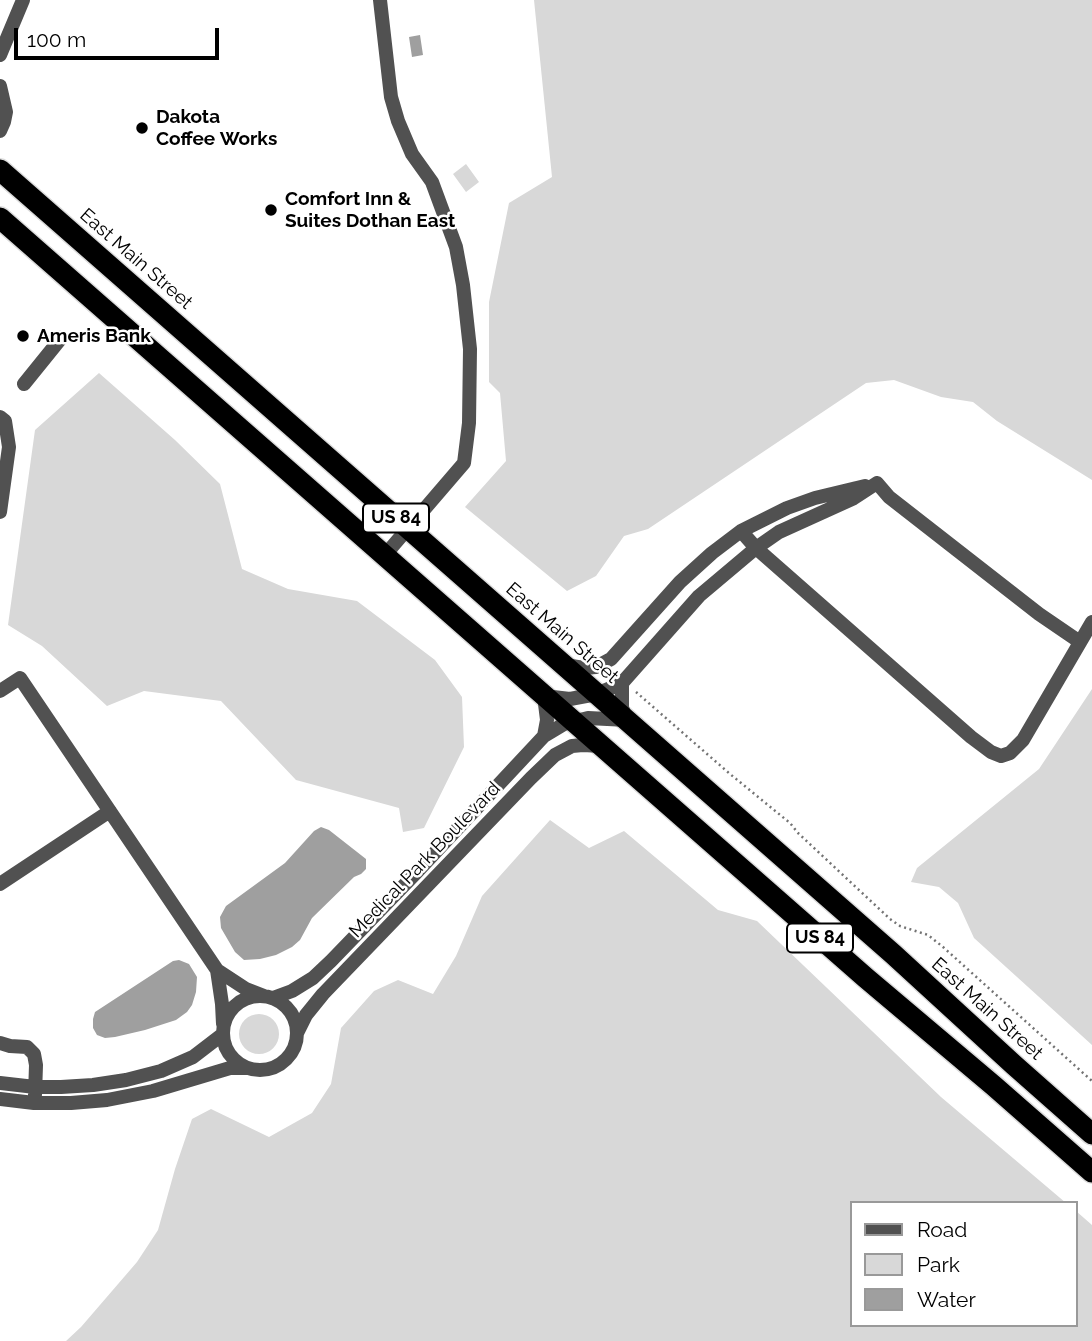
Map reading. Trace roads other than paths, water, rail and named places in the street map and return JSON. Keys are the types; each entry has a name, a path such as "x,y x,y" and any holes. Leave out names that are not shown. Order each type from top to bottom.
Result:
{"highway":[{"name":"East Main Street","path":"0,170 564,664 1092,1133"},
{"name":"US 84","path":"0,218 866,978 1092,1172"}],"street":[{"path":"0,55 23,0"},
{"path":"380,0 391,97 412,154 432,181 456,247 470,349 469,423 464,463 385,555"},
{"path":"0,86 6,112 0,131"},
{"path":"24,384 62,337"},
{"path":"0,417 5,421 9,447 0,512"},
{"path":"564,664 584,668 596,667 611,659 680,582 741,531 787,508 815,498 877,483"},
{"path":"544,736 547,720 544,696 570,699 597,694 623,682 699,596 756,548 779,532 854,498 877,483"},
{"path":"877,483 889,497 1039,614 1080,642"},
{"path":"787,508 796,525"},
{"path":"741,531 756,548 971,737 1001,756 1010,753 1023,740 1092,622"},
{"path":"0,691 20,678 217,970 246,989 269,997 288,1008 296,1024 297,1033 293,1050 282,1063 265,1070 230,1069 153,1091 107,1100 71,1103 0,1100"},
{"path":"623,682 622,708 627,720"},
{"name":"Medical Park Boulevard","path":"269,997 292,991 313,978 553,729 588,718 627,720"},
{"name":"Medical Park Boulevard","path":"297,1033 306,1015 323,994 555,755 572,746 601,746"},
{"path":"0,884 110,811"},
{"path":"416,873 429,884"},
{"path":"217,970 227,1051 233,1059 248,1068"},
{"path":"0,1083 35,1087 93,1085 161,1071 193,1057 223,1030 232,1009 238,1003 255,996 269,997"},
{"path":"0,1043 27,1047 34,1054 34,1103"}],"water":[{"path":"420,35 423,55 412,57 409,37"},
{"path":"321,827 329,830 366,859 366,869 354,877 312,918 300,940 292,947 276,955 244,960 235,952 221,928 220,917 226,906 285,863 314,831"},
{"path":"173,961 189,964 197,977 196,992 187,1012 176,1020 145,1030 115,1037 97,1035 93,1028 95,1012"}],"place":[{"name":"Dakota Coffee Works","path":"142,128"},
{"name":"Comfort Inn & Suites Dothan East","path":"271,210"},
{"name":"Ameris Bank","path":"23,336"}]}
